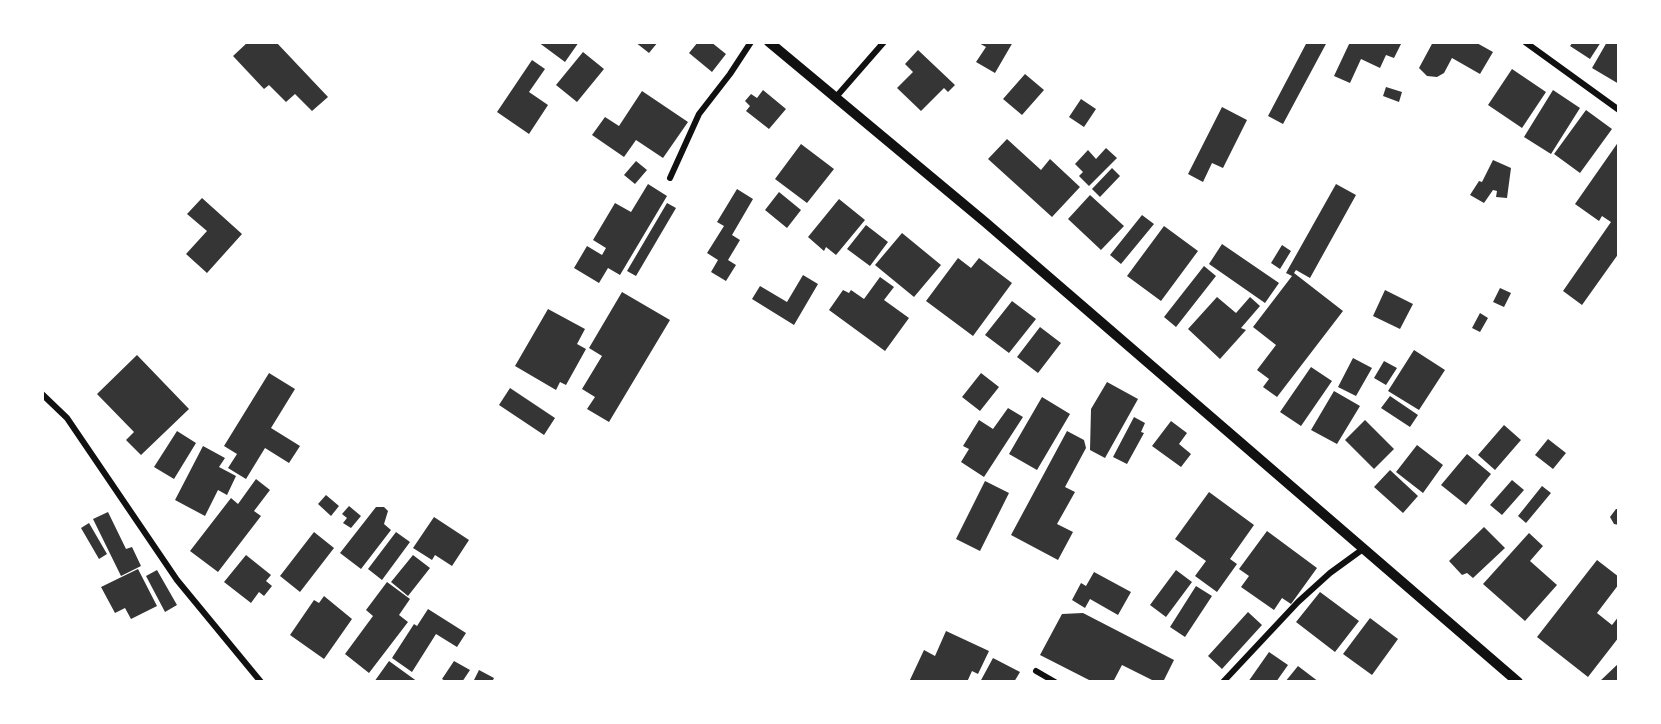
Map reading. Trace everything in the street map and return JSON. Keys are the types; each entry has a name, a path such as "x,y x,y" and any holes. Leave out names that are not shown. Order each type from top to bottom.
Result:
{"street":[{"path":"670,178 699,114 751,42"},
{"path":"769,42 985,222 1518,682"},
{"path":"836,97 884,42"},
{"path":"1524,42 1619,110"},
{"path":"42,394 67,418 177,580 261,682"},
{"path":"1223,682 1298,602 1329,573 1363,549"},
{"path":"1036,671 1055,682"}],"building":[{"path":"248,42 276,42 328,97 312,111 295,94 286,102 269,85 264,89 233,56"},
{"path":"538,42 579,42 565,62"},
{"path":"635,42 658,42 649,53"},
{"path":"698,42 711,42 726,54 712,72 689,53"},
{"path":"977,42 1013,42 995,73 976,62 986,47"},
{"path":"1307,42 1327,42 1283,124 1268,116"},
{"path":"1350,42 1402,42 1394,58 1386,55 1380,68 1361,59 1350,83 1334,76"},
{"path":"1433,42 1475,42 1493,52 1480,74 1452,58 1444,73 1437,77 1427,76 1419,68"},
{"path":"1573,42 1601,42 1590,59 1570,46"},
{"path":"1607,42 1619,42 1619,84 1592,68"},
{"path":"918,50 955,85 948,92 944,88 921,111 897,88 913,72 905,64"},
{"path":"583,52 604,69 577,102 556,85"},
{"path":"532,60 545,69 529,92 548,105 529,134 497,112"},
{"path":"1512,69 1546,92 1522,128 1488,105"},
{"path":"1025,74 1044,90 1022,115 1003,99"},
{"path":"1386,87 1402,92 1399,102 1383,96"},
{"path":"763,90 786,109 769,129 746,111 750,106 745,101 751,94 757,98"},
{"path":"1553,90 1580,108 1551,154 1524,137"},
{"path":"642,91 688,122 663,158 636,140 624,157 592,135 605,117 619,126"},
{"path":"1081,99 1096,109 1084,127 1069,117"},
{"path":"1222,107 1247,120 1223,168 1212,163 1203,182 1188,174"},
{"path":"1586,110 1612,129 1580,173 1554,154"},
{"path":"1007,139 1041,170 1050,159 1080,187 1052,217 988,159"},
{"path":"1619,141 1619,253 1582,305 1563,291 1611,222 1602,216 1599,221 1575,204"},
{"path":"801,144 834,169 807,203 775,179"},
{"path":"1106,148 1117,158 1089,186 1079,176 1083,172 1075,164 1088,150 1096,159"},
{"path":"1493,160 1511,168 1507,198 1496,197 1497,191 1493,190 1484,203 1470,195 1479,181 1482,182"},
{"path":"636,161 647,170 635,184 624,175"},
{"path":"1112,168 1120,176 1100,197 1092,189"},
{"path":"648,184 667,196 620,275 608,268 599,283 574,268 587,246 602,255 606,248 593,240 615,203 631,212"},
{"path":"1336,184 1356,195 1310,278 1296,270 1294,273 1343,311 1277,397 1263,387 1269,379 1257,370 1276,345 1253,327 1292,276 1286,273"},
{"path":"737,189 753,199 732,235 740,240 728,260 736,265 726,281 711,272 718,260 707,253 724,226 717,222"},
{"path":"779,192 801,210 787,228 765,210"},
{"path":"1090,195 1124,226 1101,250 1068,219"},
{"path":"202,198 242,234 207,273 186,254 207,231 187,214"},
{"path":"839,199 865,220 836,255 826,247 824,251 808,237"},
{"path":"667,203 676,208 636,276 627,271"},
{"path":"1142,215 1154,224 1121,264 1110,255"},
{"path":"866,225 888,242 870,266 847,249"},
{"path":"1164,226 1198,251 1161,301 1127,276"},
{"path":"902,233 941,265 914,297 875,265"},
{"path":"1222,244 1279,283 1265,303 1209,264"},
{"path":"1282,245 1291,251 1280,269 1271,263"},
{"path":"958,258 971,268 979,258 1012,283 973,336 926,301"},
{"path":"1204,266 1216,276 1176,327 1164,317"},
{"path":"803,275 818,284 794,325 752,299 760,286 787,302"},
{"path":"880,277 894,287 884,300 909,318 885,351 829,310 843,290 849,293 851,290 864,299"},
{"path":"1500,288 1511,293 1504,307 1493,302"},
{"path":"1385,290 1413,304 1400,329 1373,316"},
{"path":"622,292 670,320 609,422 587,409 595,397 582,389 602,356 589,348"},
{"path":"1217,297 1236,313 1250,297 1260,306 1241,328 1246,330 1220,359 1188,329"},
{"path":"1012,301 1036,319 1009,353 985,335"},
{"path":"548,309 585,329 577,344 586,349 566,385 560,382 556,390 515,366"},
{"path":"1480,313 1488,318 1480,332 1472,328"},
{"path":"1040,327 1061,343 1038,373 1017,357"},
{"path":"1414,350 1445,370 1419,410 1388,391"},
{"path":"137,355 189,409 141,455 126,440 134,432 97,394"},
{"path":"1353,358 1372,368 1356,396 1338,387"},
{"path":"1384,361 1397,368 1386,385 1374,378"},
{"path":"1311,367 1332,381 1301,426 1280,412"},
{"path":"269,373 295,389 271,428 300,446 289,463 265,448 246,479 228,468 237,454 224,446"},
{"path":"981,373 999,387 980,411 962,397"},
{"path":"1107,382 1138,399 1105,458 1090,450 1091,409"},
{"path":"510,388 555,418 544,435 499,405"},
{"path":"1334,391 1360,406 1337,444 1311,430"},
{"path":"1390,396 1418,415 1410,427 1381,408"},
{"path":"1042,397 1070,414 1037,470 1009,454"},
{"path":"1008,408 1023,417 984,477 961,462 969,449 963,446 979,420 993,429"},
{"path":"1134,417 1145,423 1141,432 1144,433 1127,464 1113,457"},
{"path":"1365,420 1394,449 1374,469 1345,440"},
{"path":"1171,421 1187,433 1179,444 1191,454 1181,467 1152,446"},
{"path":"1504,425 1521,440 1495,470 1478,455"},
{"path":"177,431 196,443 174,479 154,467"},
{"path":"1067,431 1084,440 1086,448 1065,487 1075,492 1057,524 1073,532 1058,560 1011,535"},
{"path":"1548,439 1566,453 1553,469 1535,455"},
{"path":"1417,445 1443,465 1423,493 1396,472"},
{"path":"203,446 225,458 219,467 236,476 227,495 218,490 205,516 175,500"},
{"path":"1467,454 1491,474 1466,505 1441,485"},
{"path":"1390,470 1418,496 1403,513 1374,487"},
{"path":"256,479 270,490 254,511 261,516 218,572 190,551 231,498 238,504"},
{"path":"1512,480 1524,490 1502,515 1490,505"},
{"path":"985,481 1009,493 980,551 956,539"},
{"path":"1542,486 1551,493 1526,523 1518,516"},
{"path":"1209,492 1254,525 1230,559 1237,564 1217,592 1195,576 1206,561 1175,539"},
{"path":"326,495 339,506 331,516 318,504"},
{"path":"349,506 361,516 351,528 343,523 347,518 342,514"},
{"path":"376,507 384,507 388,511 384,524 391,530 361,569 340,553"},
{"path":"1616,509 1619,509 1619,525 1614,524 1610,517"},
{"path":"108,512 126,549 132,547 141,566 121,576 93,519"},
{"path":"434,517 469,540 452,566 435,555 432,560 413,548"},
{"path":"89,523 107,554 99,559 81,528"},
{"path":"1484,527 1505,548 1473,578 1467,573 1462,575 1449,561"},
{"path":"1267,531 1317,568 1291,604 1282,598 1274,610 1241,587 1249,576 1239,569"},
{"path":"314,532 334,548 300,592 280,576"},
{"path":"396,532 410,542 382,580 368,569"},
{"path":"1529,533 1543,546 1530,561 1557,585 1525,621 1483,584"},
{"path":"246,555 271,575 266,581 272,586 264,596 259,592 251,603 224,582"},
{"path":"413,555 430,568 408,596 391,582"},
{"path":"1597,560 1619,577 1619,584 1597,613 1612,625 1619,616 1619,637 1588,677 1537,637"},
{"path":"138,569 157,606 131,619 125,608 115,613 101,587"},
{"path":"157,570 177,605 165,612 146,576"},
{"path":"1176,570 1192,582 1166,617 1150,605"},
{"path":"1094,572 1131,592 1118,615 1090,599 1085,608 1072,600 1081,583 1086,586"},
{"path":"387,582 410,599 399,615 408,622 369,673 345,654 373,616 366,610"},
{"path":"1196,586 1212,596 1185,637 1170,627"},
{"path":"1320,592 1359,621 1335,652 1296,622"},
{"path":"324,596 352,619 324,659 290,635 314,600 319,603"},
{"path":"428,609 466,633 457,647 436,634 412,672 392,658 414,624 417,626"},
{"path":"1248,612 1262,625 1222,669 1208,656"},
{"path":"1083,613 1174,660 1163,682 1156,682 1122,665 1113,682 1093,682 1040,655 1062,614"},
{"path":"1370,618 1398,639 1372,675 1343,654"},
{"path":"946,631 989,651 978,674 972,671 967,682 909,682 924,650 935,656"},
{"path":"1269,652 1288,665 1276,682 1248,682"},
{"path":"993,658 1020,672 1014,682 980,682"},
{"path":"389,661 418,682 374,682"},
{"path":"454,661 470,670 462,682 447,682 442,679"},
{"path":"1619,663 1619,682 1599,682"},
{"path":"1298,666 1319,682 1285,682"},
{"path":"479,670 494,678 492,682 473,682"}]}
